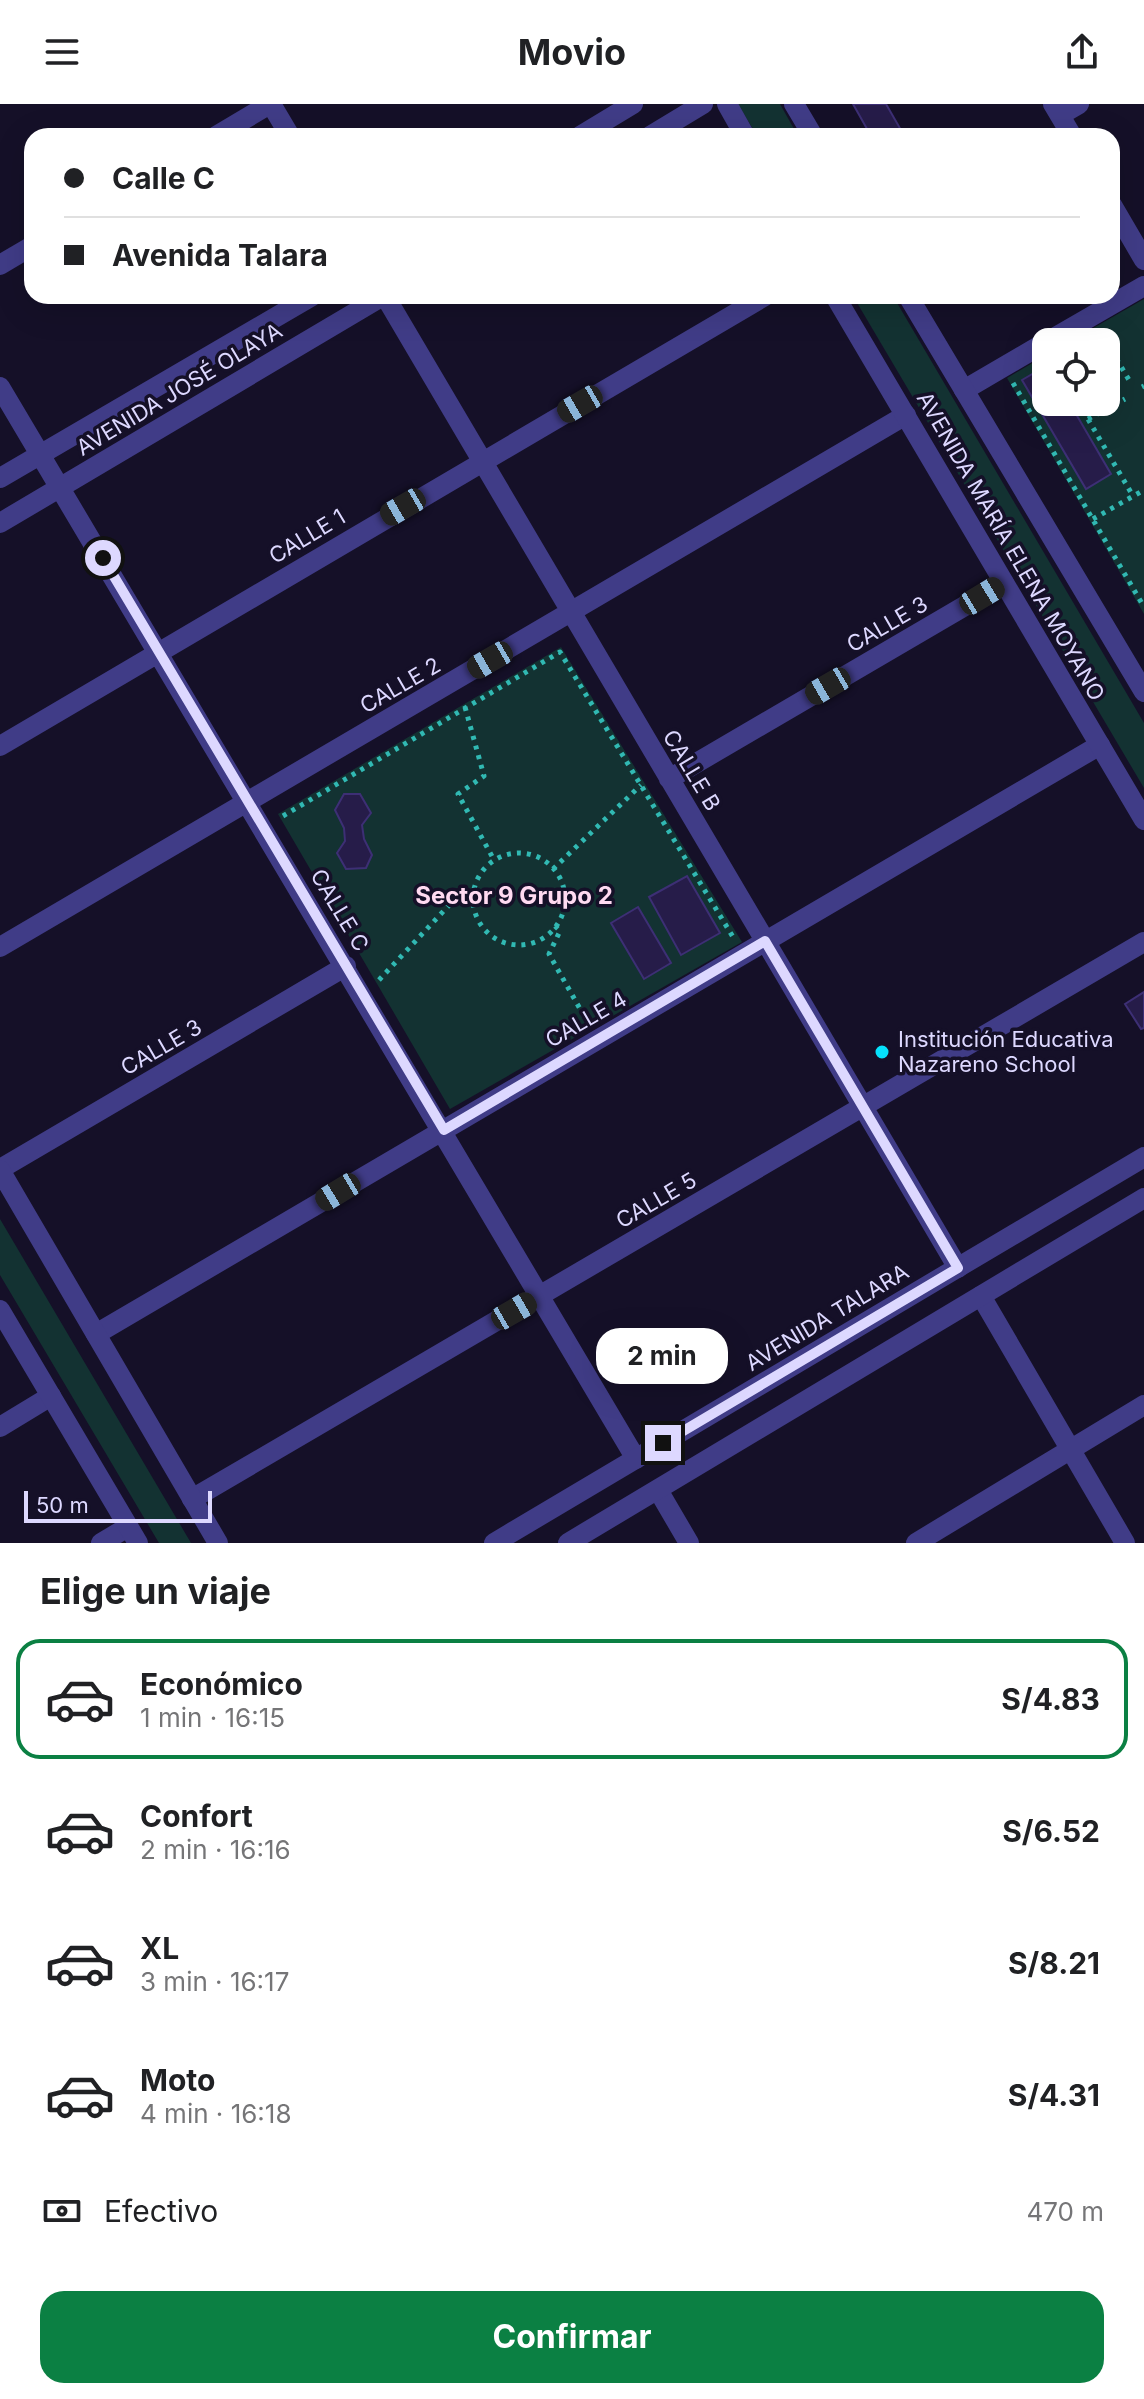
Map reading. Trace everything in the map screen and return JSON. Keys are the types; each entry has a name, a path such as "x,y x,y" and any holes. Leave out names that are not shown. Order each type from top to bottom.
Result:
{"street":[{"path":"230,128 271,104 285,128"},
{"path":"593,128 633,104"},
{"path":"663,128 703,104"},
{"path":"727,104 740,128"},
{"path":"794,104 808,128"},
{"path":"1067,128 1056,110 1079,104"},
{"path":"1120,219 1144,260"},
{"path":"0,265 24,251"},
{"path":"1120,300 1144,286"},
{"name":"AVENIDA JOSÉ OLAYA","path":"0,478 298,304"},
{"name":"AVENIDA JOSÉ OLAYA","path":"0,523 370,304"},
{"name":"CALLE B","path":"389,304 958,1268"},
{"name":"CALLE 1","path":"0,746 751,304"},
{"name":"AVENIDA MARÍA ELENA MOYANO","path":"840,304 1144,820"},
{"name":"AVENIDA MARÍA ELENA MOYANO","path":"913,304 1144,692"},
{"path":"1070,328 1112,304"},
{"path":"964,390 1032,350"},
{"name":"CALLE C","path":"0,387 444,1130 636,1459"},
{"name":"CALLE 2","path":"0,947 906,415"},
{"name":"CALLE 3","path":"669,779 1004,583"},
{"name":"CALLE 4","path":"96,1334 1100,745"},
{"name":"CALLE 5","path":"192,1499 1144,942"},
{"name":"CALLE 3","path":"0,1170 346,966"},
{"name":"AVENIDA TALARA","path":"494,1543 1144,1157"},
{"path":"0,1170 218,1543"},
{"path":"568,1543 1144,1198"},
{"path":"981,1296 1125,1543"},
{"path":"0,1310 133,1535 101,1543"},
{"path":"0,1427 51,1396"},
{"path":"916,1543 1144,1405"},
{"path":"658,1490 689,1543"}],"path":[{"path":"1120,365 1129,380"},
{"path":"1023,372 1011,379 1144,607"},
{"path":"1088,419 1125,399"},
{"path":"1086,416 1133,496"},
{"path":"1093,519 1144,490"},
{"path":"290,829 282,815 560,652 735,941"},
{"path":"465,707 484,776 458,794 494,860"},
{"path":"553,869 641,785"},
{"path":"523,853 537,856 553,869 565,892 565,907 555,926 535,942 519,945 504,942 481,924 473,896 483,869 494,860 523,853"},
{"path":"379,980 453,901 473,896"},
{"path":"555,926 560,931 549,954 589,1025"},
{"path":"371,966 387,994"},
{"path":"575,1033 602,1017"}],"green space":[{"path":"738,104 780,104 794,128 752,128"},
{"path":"1144,299 1144,614 1007,378 1032,363 1032,416 1120,416 1120,328 1093,328"},
{"path":"858,304 898,304 1144,723 1144,788"},
{"path":"561,647 742,942 450,1109 278,814"},
{"path":"0,1219 191,1543 159,1543 0,1275"}],"building":[{"path":"853,104 886,104 900,128 866,128"},
{"path":"1032,374 1032,397 1022,380"},
{"path":"1043,416 1077,416 1111,474 1086,489"},
{"path":"344,794 360,794 371,813 362,825 364,839 372,855 366,868 346,869 337,853 345,841 344,828 335,810"},
{"path":"687,876 720,933 681,955 649,897"},
{"path":"638,907 671,963 644,979 611,923"},
{"path":"1144,992 1144,1028 1141,1029 1125,1004"}],"place":[{"name":"Institución Educativa Nazareno School","path":"882,1052"}],"district":[{"name":"Sector 9 Grupo 2","path":"514,896"}],"route":[{"path":"103,558 444,1130 765,941 958,1268 663,1443"}]}
